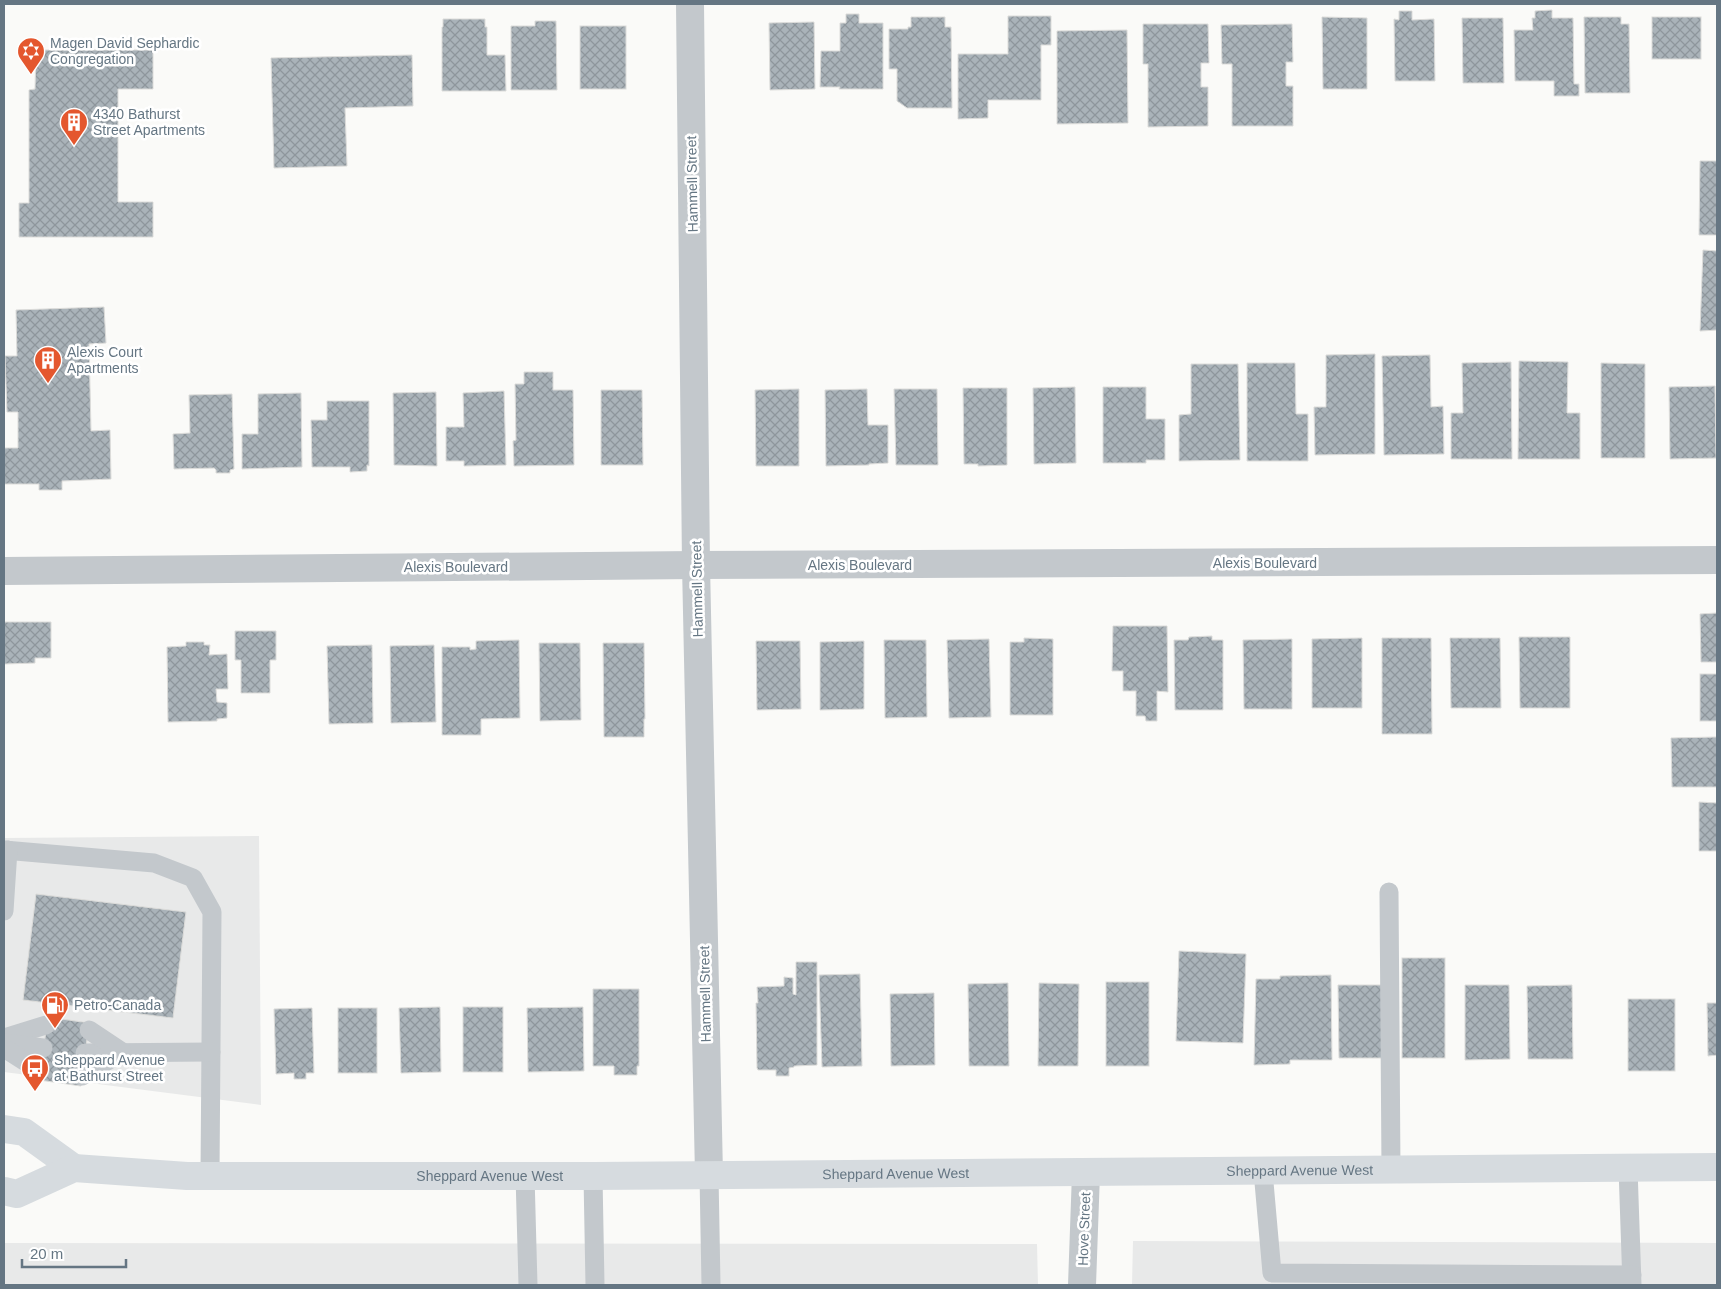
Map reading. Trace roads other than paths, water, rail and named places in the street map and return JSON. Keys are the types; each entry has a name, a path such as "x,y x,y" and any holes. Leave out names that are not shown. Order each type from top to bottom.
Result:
{"main road":[{"path":"4,1129 24,1132 74,1168"},
{"name":"Sheppard Avenue West","path":"4,1191 17,1194 74,1168 187,1176 594,1176 1717,1167"}],"street":[{"name":"Hammell Street","path":"690,4 696,565 709,1175"},
{"name":"Alexis Boulevard","path":"4,571 696,565 1717,560"},
{"name":"Hove Street","path":"1082,1285 1086,1172"}],"lane":[{"path":"4,911 6,850 154,863 193,878 212,912 210,1175"},
{"path":"1389,892 1391,1170"},
{"path":"4,1038 46,1025"},
{"path":"89,1030 122,1052"},
{"path":"4,1043 43,1048"},
{"path":"4,1048 40,1071"},
{"path":"82,1076 122,1052"},
{"path":"85,1053 210,1052"},
{"path":"1263,1171 1272,1273 1632,1280 1628,1168"},
{"path":"525,1175 528,1285"},
{"path":"709,1175 711,1285"},
{"path":"594,1176 595,1285"}],"place":[{"name":"Magen David Sephardic Congregation","path":"31,75"},
{"name":"4340 Bathurst Street Apartments","path":"74,146"},
{"name":"Alexis Court Apartments","path":"48,384"},
{"name":"Petro-Canada","path":"55,1029"},
{"name":"Sheppard Avenue at Bathurst Street","path":"35,1092"}]}
